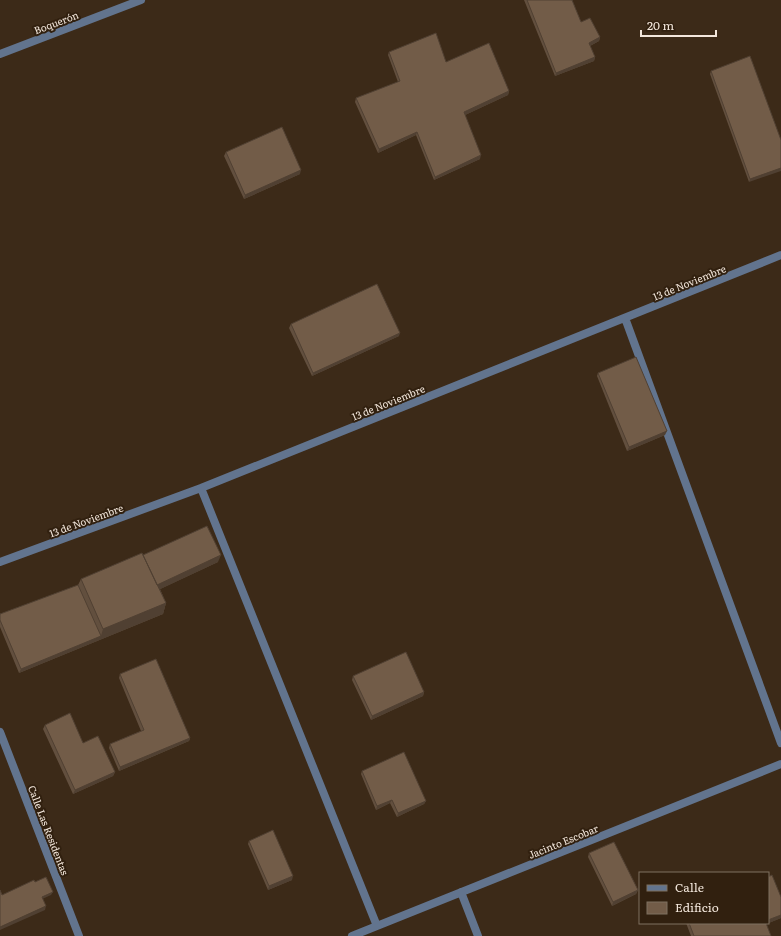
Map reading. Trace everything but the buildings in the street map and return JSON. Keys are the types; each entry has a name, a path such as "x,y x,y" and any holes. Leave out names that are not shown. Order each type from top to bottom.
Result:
{"street":[{"name":"Boquerón","path":"0,54 141,0"},
{"name":"13 de Noviembre","path":"0,562 200,488 781,255"},
{"path":"625,318 781,743"},
{"path":"200,488 378,926"},
{"name":"Calle Las Residentas","path":"0,732 79,936"},
{"name":"Jacinto Escobar","path":"352,936 781,764"},
{"path":"461,892 478,936"}]}
